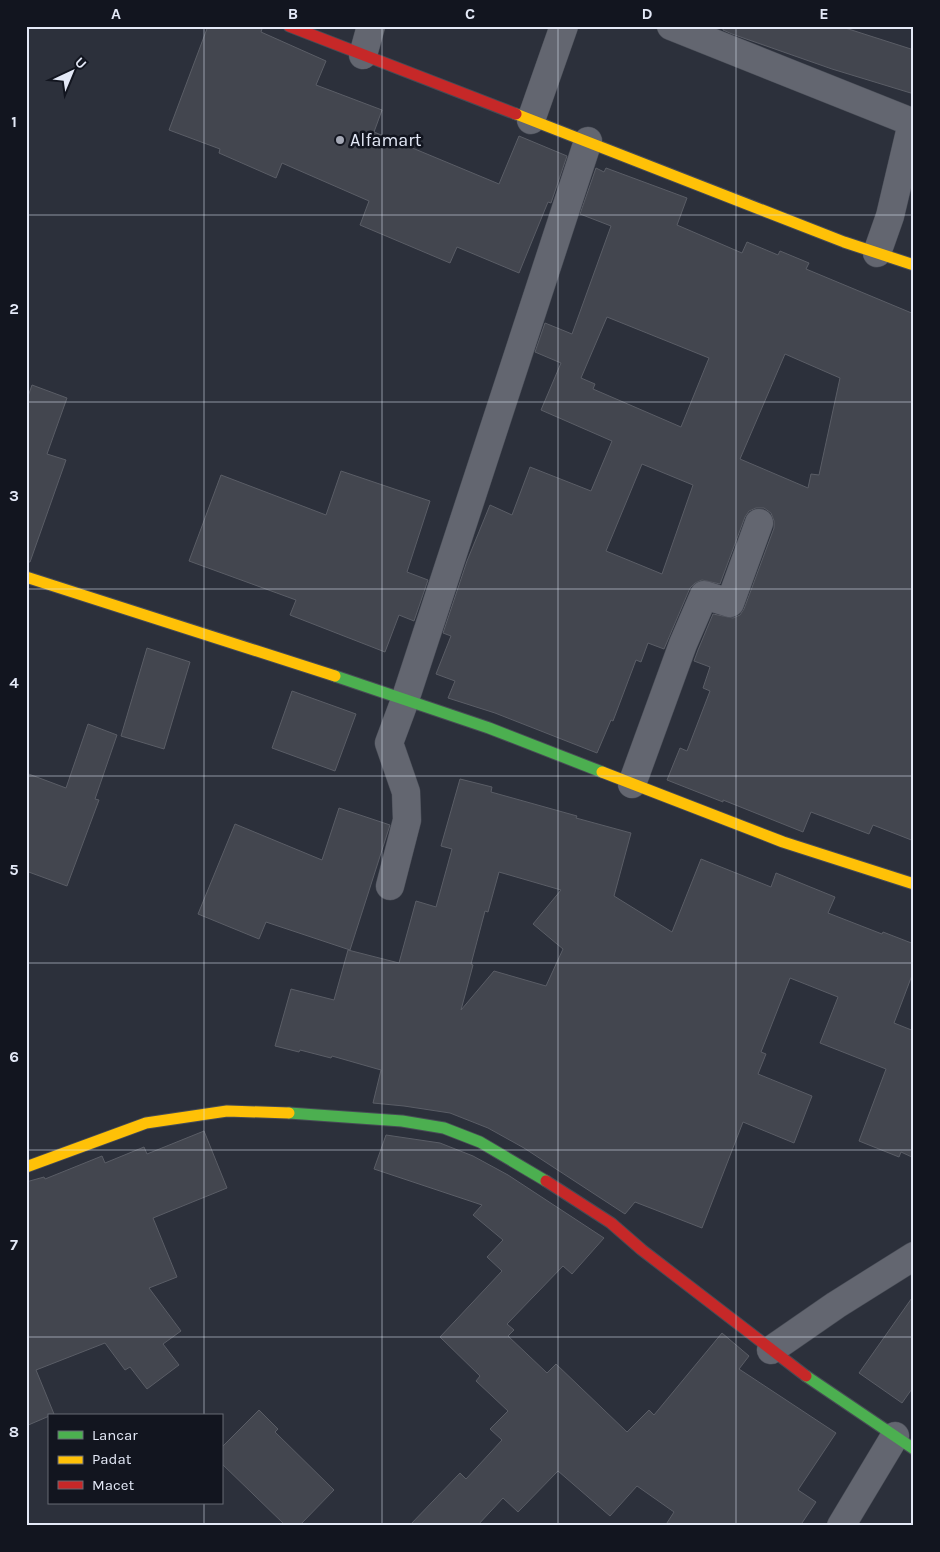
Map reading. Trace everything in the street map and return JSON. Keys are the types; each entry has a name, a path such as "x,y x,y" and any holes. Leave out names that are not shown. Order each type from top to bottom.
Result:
{"street":[{"path":"289,26 844,242 914,265"},
{"path":"364,55 371,26"},
{"path":"532,120 564,26"},
{"path":"671,26 913,123 890,216 877,253"},
{"path":"390,886 407,820 406,792 389,743 405,700 588,141"},
{"path":"632,784 683,644 704,595 730,603 759,523"},
{"path":"26,577 271,655 490,728 783,842 914,884"},
{"path":"26,1167 146,1123 192,1114 227,1111 402,1121 444,1128 480,1142 516,1162 599,1214 812,1381 904,1443 841,1526"},
{"path":"771,1350 836,1305 914,1256"}],"building":[{"path":"208,26 263,26 261,32 326,61 316,85 382,110 374,132 499,184 519,136 567,156 551,203 548,202 519,273 457,247 450,263 360,225 369,201 282,163 276,178 219,153 220,149 169,130"},
{"path":"723,26 839,26 914,50 914,94 832,69 732,34 723,30"},
{"path":"596,168 604,172 606,168 687,198 677,225 742,253 747,242 778,255 780,251 809,263 806,269 914,314 914,841 873,825 869,834 811,812 803,832 667,780 680,748 687,751 710,691 703,688 710,667 694,661 713,614 733,618 740,615 744,609 774,528 771,513 764,508 756,508 749,511 745,517 720,584 702,580 695,583 690,588 664,649 648,643 641,662 636,660 613,721 611,720 597,753 495,713 448,698 455,681 436,674 451,636 443,633 467,561 490,505 512,515 530,467 591,491 612,441 541,410 561,363 535,352 545,323 572,334 611,226 580,214","holes":["607,317 709,358 681,427 593,389 595,384 581,378","785,354 840,378 819,475 811,474 808,488 740,459","642,464 693,485 662,574 606,551"]},
{"path":"32,385 67,398 47,454 66,460 30,562 26,562 26,402"},
{"path":"341,471 430,501 407,572 428,580 414,621 399,615 385,652 290,615 296,600 189,561 221,475 326,515"},
{"path":"147,648 190,662 164,749 121,736"},
{"path":"292,691 356,714 335,771 272,748"},
{"path":"88,724 117,735 95,799 99,800 67,886 26,871 26,773 66,788"},
{"path":"460,779 492,787 491,792 631,833 614,896 672,932 701,859 771,887 776,873 835,897 828,913 914,944 914,970 894,1023 914,1031 914,1158 901,1152 899,1157 859,1141 886,1069 820,1043 838,997 790,978 761,1052 766,1054 758,1074 812,1096 794,1143 743,1122 702,1228 635,1202 625,1214 524,1148 488,1128 450,1113 373,1103 381,1070 332,1056 331,1058 275,1046 291,989 334,1000 348,950 399,963 416,901 436,907 452,849 441,846","holes":["499,872 561,890 533,924 563,949 546,986 494,971 461,1010 485,911 488,912"]},
{"path":"339,808 390,825 350,950 266,922 259,939 198,914 235,824 322,860"},
{"path":"204,1131 227,1188 153,1218 177,1277 149,1288 181,1331 163,1344 179,1365 147,1389 130,1367 125,1370 105,1343 36,1370 54,1414 48,1414 48,1417 26,1426 26,1182 44,1177 45,1179 102,1156 105,1163 144,1147 147,1154"},
{"path":"386,1135 440,1143 473,1156 508,1175 604,1238 572,1274 563,1266 507,1324 514,1330 508,1336 547,1373 556,1364 627,1432 649,1410 654,1415 722,1333 749,1356 739,1369 836,1433 798,1490 816,1502 800,1526 665,1526 674,1512 637,1486 610,1516 558,1471 518,1512 503,1498 477,1526 409,1526 460,1473 466,1479 502,1440 490,1429 508,1411 476,1381 480,1376 440,1337 502,1271 487,1257 503,1240 473,1215 482,1205 374,1169"},
{"path":"914,1295 914,1386 902,1403 859,1373"},
{"path":"259,1410 278,1429 275,1432 334,1490 299,1526 286,1526 222,1464 222,1447"}],"traffic: fast":[{"path":"335,676 489,728 602,772"},
{"path":"289,1113 402,1121 444,1128 480,1142 546,1181"},
{"path":"806,1376 914,1449"}],"traffic: slow":[{"path":"516,114 844,242 914,265"},
{"path":"26,577 335,676"},
{"path":"602,772 783,842 914,884"},
{"path":"26,1167 146,1123 227,1111 289,1113"}],"traffic: jam":[{"path":"289,26 516,114"},
{"path":"546,1181 611,1223 642,1250 806,1376"}],"place":[{"name":"Alfamart","path":"340,140"}]}
